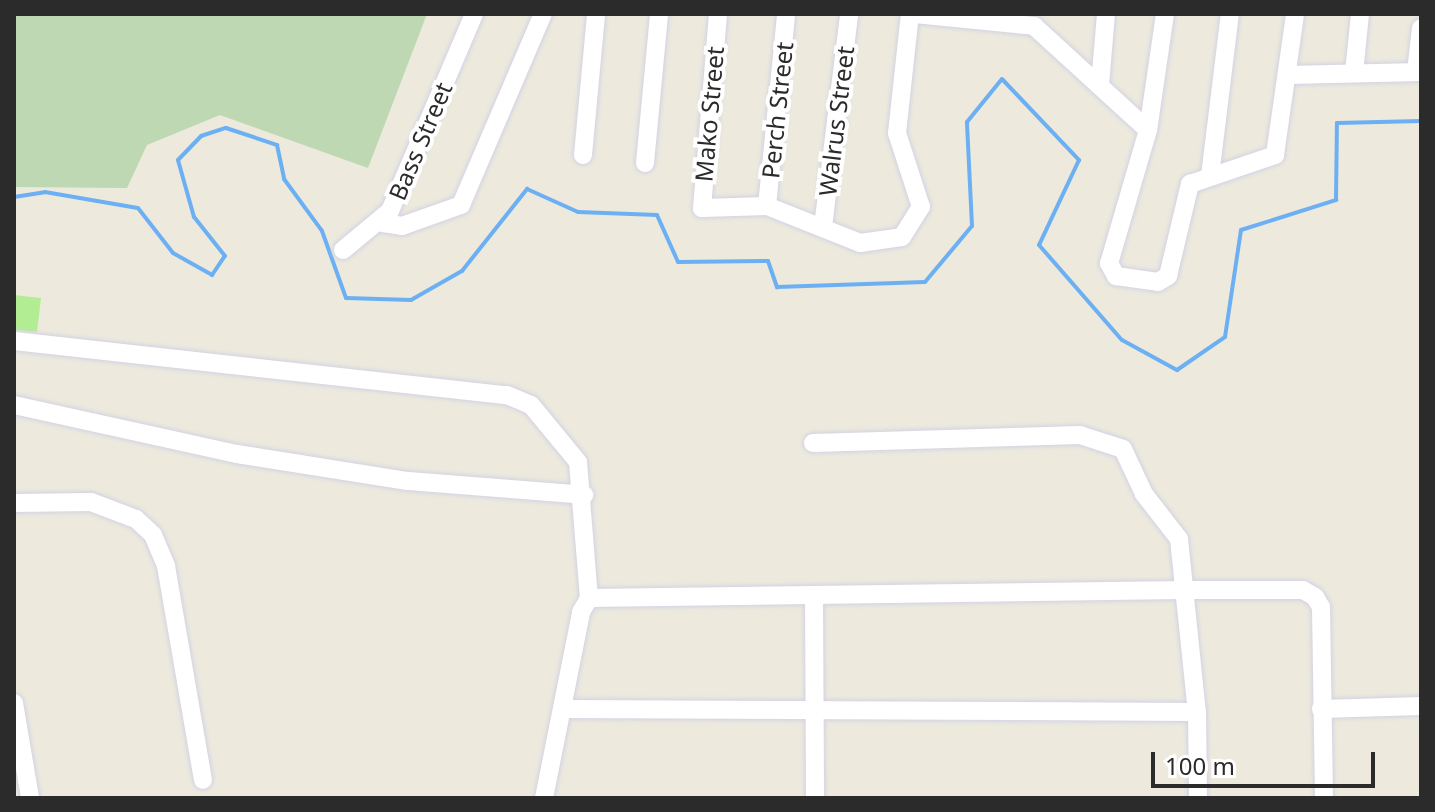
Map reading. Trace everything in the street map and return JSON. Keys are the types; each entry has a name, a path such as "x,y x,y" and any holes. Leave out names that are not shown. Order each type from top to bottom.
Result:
{"street":[{"name":"Bass Street","path":"343,250 383,223 474,14"},
{"path":"383,223 402,226 461,205 543,14"},
{"path":"583,155 596,14"},
{"path":"645,163 659,14"},
{"name":"Mako Street","path":"718,14 701,202 707,212 767,206"},
{"name":"Perch Street","path":"767,206 786,14"},
{"name":"Walrus Street","path":"823,227 849,14"},
{"path":"767,206 860,243 882,243 902,237 921,207 897,133 912,14 1034,26 1148,130"},
{"path":"1100,84 1106,14"},
{"path":"1165,14 1148,130 1109,263 1116,276 1158,282 1168,276 1187,188 1210,176 1275,155 1295,14"},
{"path":"1210,176 1230,14"},
{"path":"1354,73 1360,14"},
{"path":"1288,75 1419,72 1421,28"},
{"path":"14,341 507,395 531,405 578,462 584,495 589,598 581,612 544,798"},
{"path":"14,405 237,454 377,476 584,495"},
{"path":"813,443 1080,435 1106,440 1123,449 1144,494 1179,539 1197,712 1198,798"},
{"path":"14,503 91,502 136,519 153,535 166,566 203,780"},
{"path":"589,598 1303,590 1315,597 1321,607 1324,798"},
{"path":"814,597 815,798"},
{"path":"14,703 30,798"},
{"path":"1321,709 1421,706"},
{"path":"563,709 1197,712"}],"green space":[{"path":"14,14 427,14 368,168 220,115 147,145 127,188 14,187"},
{"path":"14,295 41,298 37,332 14,330"}],"waterway":[{"path":"14,197 45,192 138,208 173,253 212,275 225,256 194,217 178,160 201,136 226,128 277,145 284,179 322,231 346,298 411,300 462,271 527,189 578,212 657,215 678,262 768,261 777,287 925,282 972,226 967,122 1002,79 1079,160 1039,245 1122,340 1177,370 1225,337 1241,230 1336,200 1337,123 1421,121"}]}
